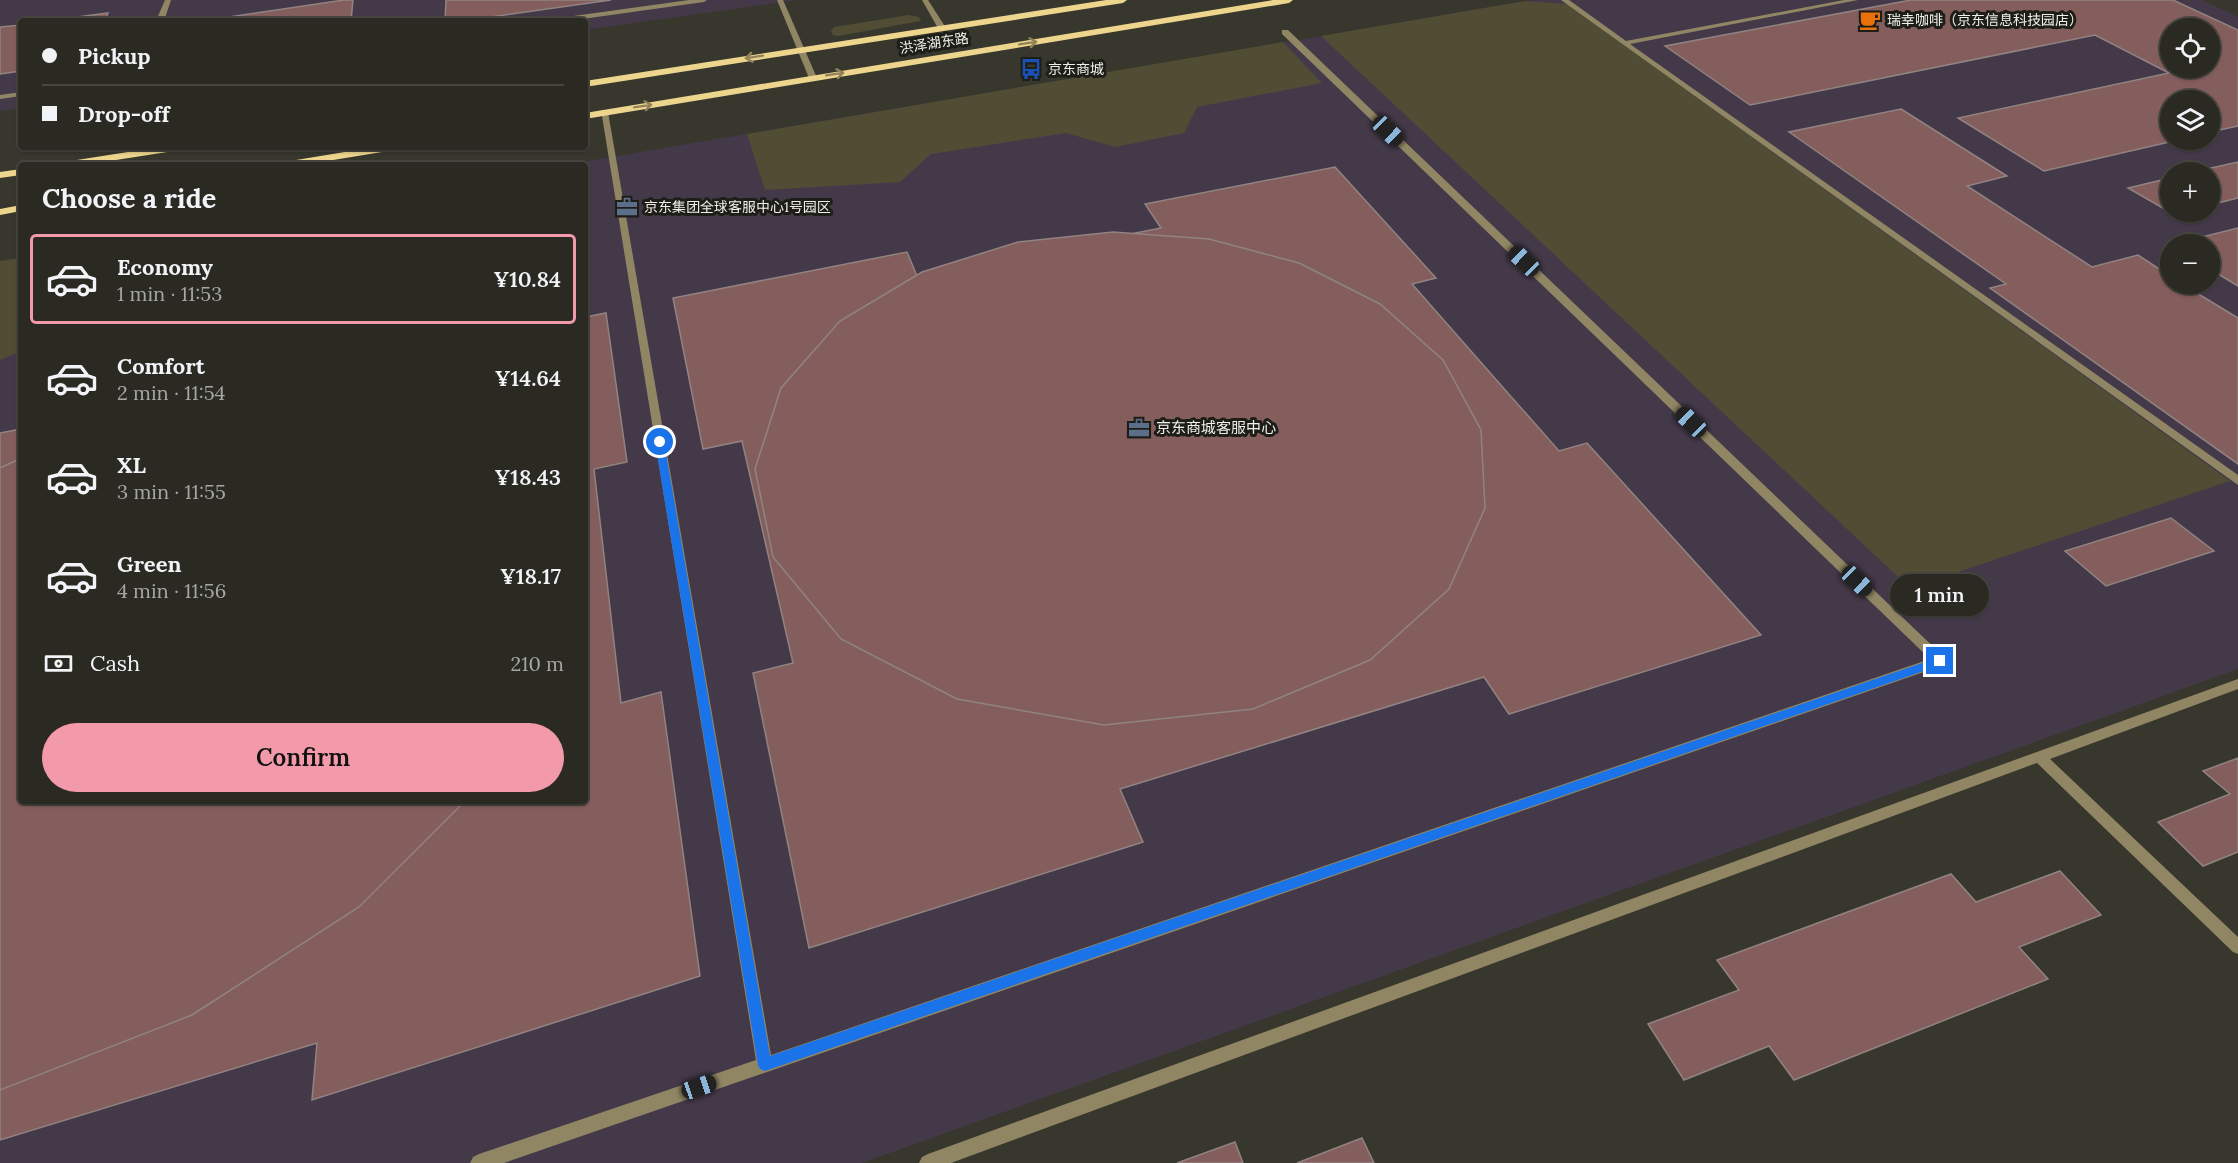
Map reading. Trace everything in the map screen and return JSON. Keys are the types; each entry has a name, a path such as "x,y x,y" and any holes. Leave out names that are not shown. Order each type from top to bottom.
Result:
{"main road":[{"name":"洪泽湖东路","path":"588,84 1123,0"},
{"name":"洪泽湖东路","path":"588,115 1289,0"},
{"path":"83,162 161,150"},
{"path":"302,162 376,150"},
{"path":"0,175 18,172"},
{"path":"0,212 18,209"}],"lane":[{"path":"161,18 168,0"},
{"path":"574,18 704,0"},
{"path":"780,0 813,78"},
{"path":"926,0 942,28"},
{"path":"1564,0 2238,481"},
{"path":"1624,43 1855,0"},
{"path":"479,1163 1940,661 1285,32"},
{"path":"0,97 18,94"},
{"path":"604,112 765,1065"},
{"path":"928,1163 2238,684"},
{"path":"2039,757 2238,947"}],"shaded area":[{"path":"0,0 797,0 588,30 588,18 18,18 18,108 0,111"},
{"path":"1533,0 2202,0 2238,17 2238,669 862,1163 0,1163 0,261 18,258 18,804 588,804 588,162 582,162"},
{"path":"1525,1 1567,4 2230,481 1910,588 1321,36"},
{"path":"909,15 919,17 921,21 838,36 833,35 831,31 834,27"},
{"path":"1283,42 1322,83 1197,107 1184,133 1115,147 1066,133 931,154 900,182 765,190 747,134"},
{"path":"18,258 18,352 0,360 0,261"}],"building":[{"path":"344,0 353,0 351,18 221,18"},
{"path":"446,0 611,0 483,18 445,18"},
{"path":"1911,0 2173,0 2212,18 2160,18 2160,68 2095,35 1750,105 1665,46"},
{"path":"108,13 106,18 70,18"},
{"path":"2220,22 2238,30 2238,126 2220,130 2220,90 2160,90 2160,144 2044,171 1958,118 2160,75 2160,78 2220,78"},
{"path":"18,25 18,71 0,74 0,27"},
{"path":"1901,109 2007,176 1967,186 2092,267 2138,255 2160,269 2160,294 2198,294 2238,318 2238,464 1990,288 2006,284 1789,132"},
{"path":"2238,162 2238,198 2220,202 2220,166"},
{"path":"1335,167 1436,278 1412,284 1559,451 1587,443 1761,635 1509,714 1484,677 1120,789 1143,842 809,948 753,673 793,663 742,441 703,449 673,298 907,252 917,276 1161,228 1145,204"},
{"path":"2160,180 2160,206 2128,188"},
{"path":"2238,228 2238,286 2220,275 2220,234 2214,234"},
{"path":"1113,232 1209,239 1299,263 1380,304 1443,360 1481,430 1485,508 1449,589 1370,660 1253,709 1104,725 957,699 841,639 773,557 755,469 781,388 840,321 922,272 1018,242"},
{"path":"606,313 627,462 594,469 621,703 661,692 700,976 312,1100 317,1043 0,1140 0,433 18,430 18,804 588,804 588,316"},
{"path":"18,459 18,804 462,804 359,907 192,1015 0,1090 0,468"},
{"path":"2171,518 2214,551 2106,586 2065,551"},
{"path":"2238,758 2238,852 2203,866 2158,822 2230,794 2203,771"},
{"path":"2060,871 2101,915 2019,947 2048,979 1794,1080 1769,1046 1684,1080 1648,1024 1739,990 1717,960 1951,874 1976,902"},
{"path":"1362,1138 1374,1163 1297,1163"},
{"path":"1235,1142 1243,1163 1177,1163"}],"place":[{"name":"瑞幸咖啡（京东信息科技园店）","path":"1870,20"},
{"name":"京东商城","path":"1031,69"},
{"name":"京东集团全球客服中心1号园区","path":"627,207"},
{"name":"京东商城客服中心","path":"1139,428"}],"route":[{"path":"660,442 765,1065 1940,661"}]}
